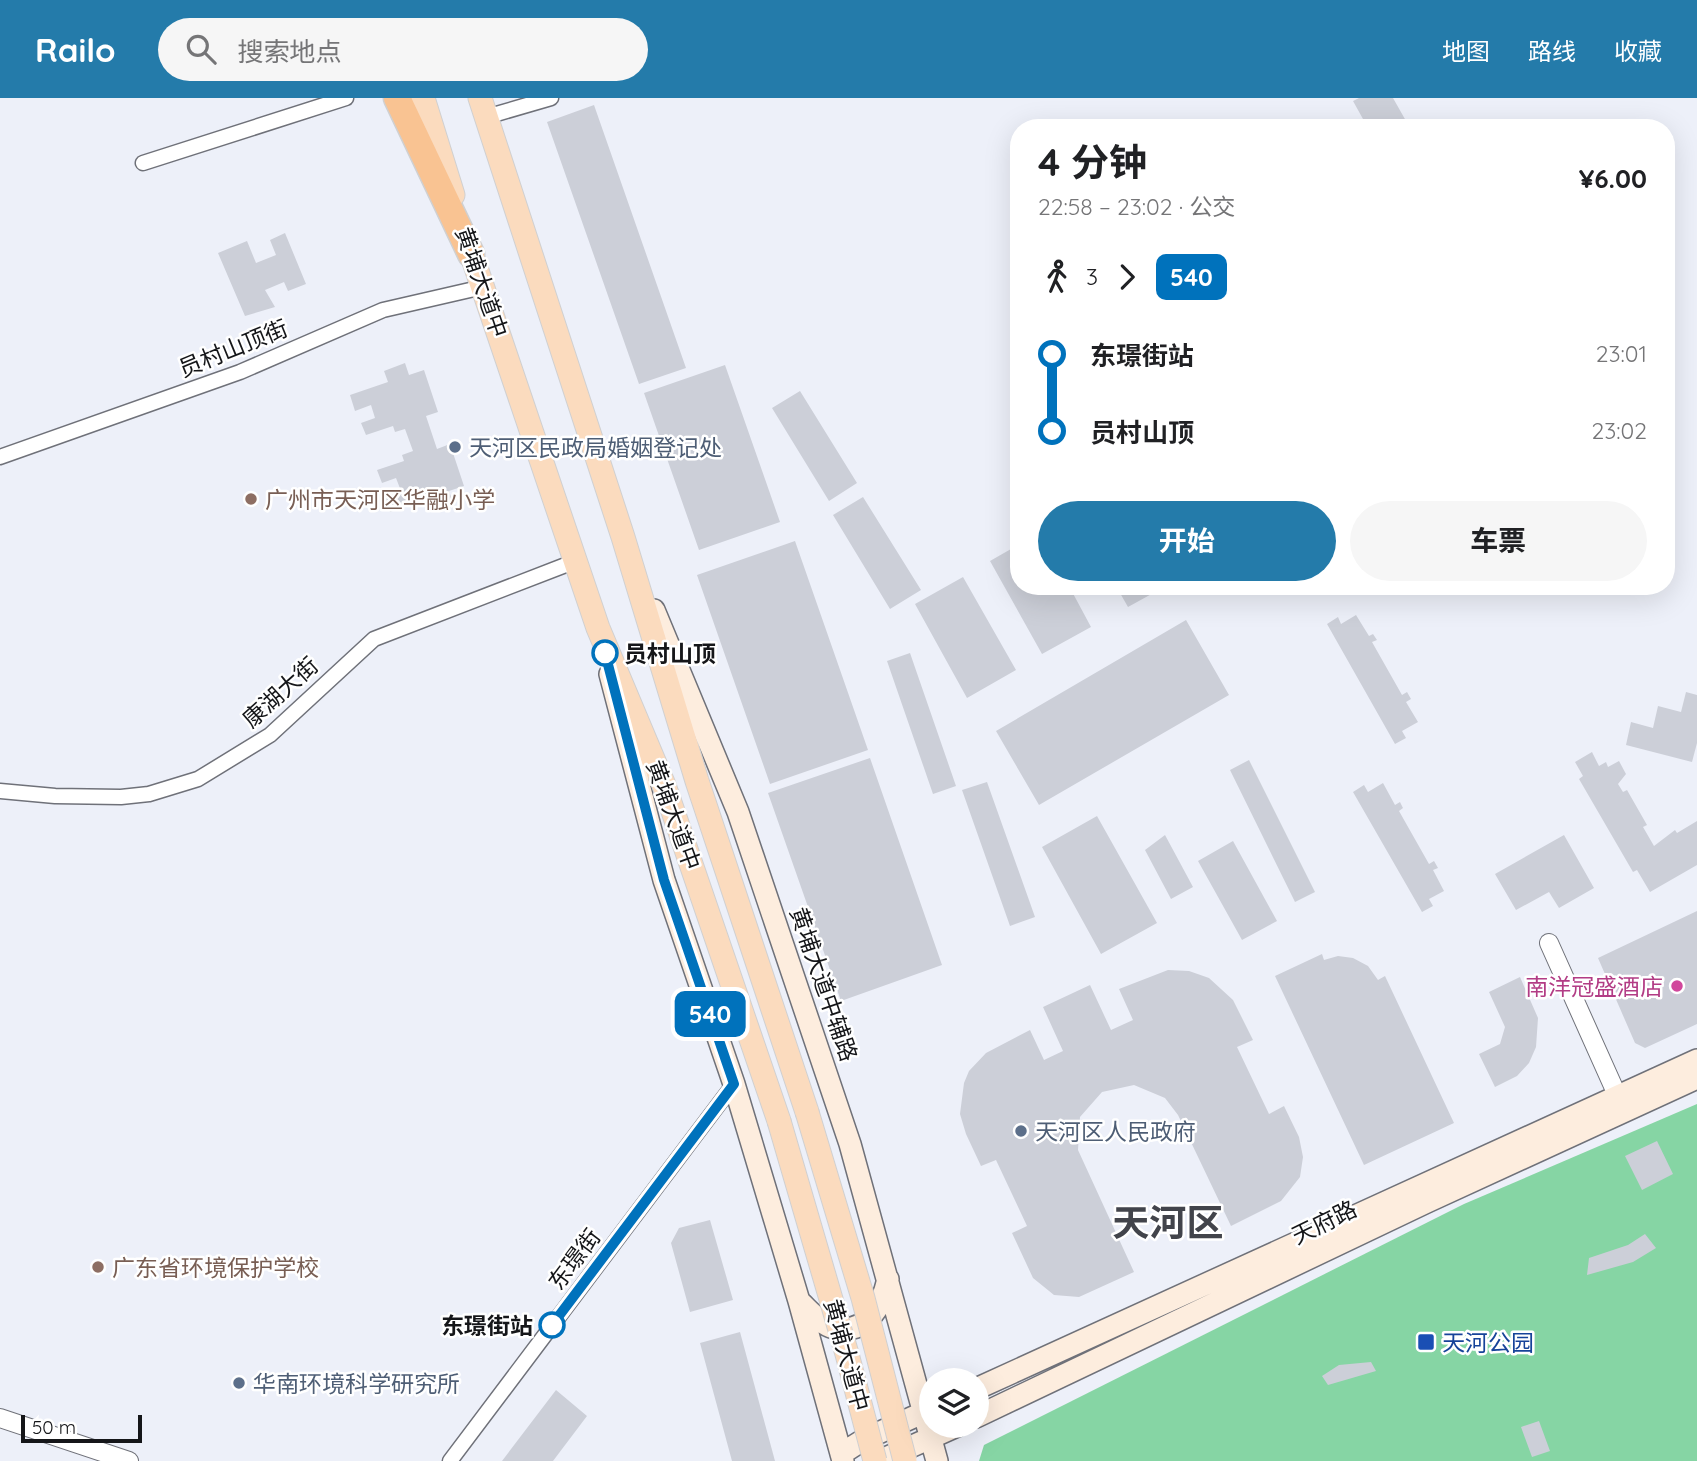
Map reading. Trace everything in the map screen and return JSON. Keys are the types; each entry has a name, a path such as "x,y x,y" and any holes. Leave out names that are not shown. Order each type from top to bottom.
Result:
{"highway":[{"path":"397,98 471,254"}],"main road":[{"path":"389,98 411,127"},
{"name":"黄埔大道中","path":"423,98 471,254 598,628 664,785 779,1121 877,1461"},
{"name":"黄埔大道中","path":"483,107 623,537 693,768 807,1112 863,1298 905,1461"},
{"name":"黄埔大道中辅路","path":"623,537 738,812 850,1144 919,1381"},
{"path":"598,628 651,834 734,1084 799,1301 839,1459 863,1440 919,1415"},
{"name":"天府路","path":"989,1411 1437,1197 1620,1104 1697,1060"},
{"name":"天府路","path":"989,1383 1620,1104 1697,1078"},
{"path":"799,1301 834,1328 850,1328 876,1314 882,1303 888,1276"},
{"path":"877,1461 931,1438"},
{"name":"黄埔大道中辅路","path":"931,1438 937,1461"}],"street":[{"path":"143,163 346,98"},
{"path":"483,107 551,98"},
{"name":"员村山顶街","path":"0,457 240,372 383,310 483,287"},
{"name":"康湖大街","path":"0,790 55,796 121,797 149,794 198,779 270,735 374,639 576,561"},
{"path":"1549,943 1620,1104"},
{"name":"东璟街","path":"450,1461 734,1084"},
{"path":"0,1418 129,1461"}],"green space":[{"name":"天河公园","path":"1697,1104 1697,1461 979,1461 984,1445 1464,1204"}],"building":[{"path":"1359,98 1393,98 1405,119 1363,119 1353,101"},
{"path":"594,105 686,368 639,384 547,122"},
{"path":"285,233 306,284 288,291 284,282 265,290 275,307 245,316 218,253 247,241 256,263 276,255 270,240"},
{"path":"405,363 409,375 424,370 438,412 426,416 437,449 450,444 464,486 449,491 453,503 432,510 428,498 390,512 384,496 401,491 396,478 382,483 377,470 404,461 402,455 413,451 405,429 395,432 393,426 366,435 361,423 375,418 371,405 355,411 350,395 388,382 384,371"},
{"path":"725,365 780,522 699,550 644,393"},
{"path":"800,391 857,483 829,501 772,408"},
{"path":"863,497 921,590 890,609 833,515"},
{"path":"795,541 868,750 770,784 697,575"},
{"path":"1010,550 1010,595 1074,595 1091,627 1042,654 990,561"},
{"path":"963,577 1016,670 967,698 915,604"},
{"path":"1121,595 1150,595 1128,607"},
{"path":"1356,615 1369,636 1373,634 1377,640 1372,642 1402,695 1407,692 1411,699 1406,702 1418,722 1402,731 1406,738 1395,744 1327,624 1338,617 1341,624"},
{"path":"1186,620 1229,695 1039,805 996,731"},
{"path":"910,653 956,786 933,794 887,661"},
{"path":"1686,692 1697,695 1697,743 1692,762 1626,745 1631,722 1653,728 1658,706 1681,712"},
{"path":"1592,752 1599,766 1606,762 1608,767 1619,761 1626,774 1618,784 1623,792 1627,790 1647,825 1643,827 1654,846 1675,830 1677,833 1697,821 1697,865 1650,892 1637,870 1633,872 1579,779 1583,776 1575,762"},
{"path":"870,758 942,965 841,1001 768,793"},
{"path":"1249,760 1315,892 1295,902 1230,770"},
{"path":"987,782 1035,917 1010,926 962,790"},
{"path":"1383,783 1395,805 1400,802 1403,808 1399,811 1429,864 1434,861 1438,868 1433,870 1444,891 1429,899 1433,906 1422,912 1353,792 1364,785 1368,792"},
{"path":"1097,816 1157,923 1101,954 1042,847"},
{"path":"1165,835 1193,887 1171,899 1145,850"},
{"path":"1564,835 1594,888 1559,908 1549,892 1516,910 1495,874"},
{"path":"1233,841 1277,921 1242,940 1198,861"},
{"path":"1697,911 1697,1024 1645,1048 1635,1043 1598,958"},
{"path":"1322,954 1324,960 1338,956 1353,958 1368,966 1378,980 1385,976 1454,1123 1364,1165 1275,976"},
{"name":"天河区人民政府","path":"1168,970 1189,971 1209,978 1233,1000 1253,1040 1237,1047 1269,1114 1284,1106 1299,1137 1303,1157 1300,1177 1281,1201 1231,1226 1178,1115 1165,1098 1134,1085 1102,1092 1080,1117 1078,1150 1134,1272 1079,1297 1054,1295 1033,1278 1012,1233 1027,1226 996,1160 981,1166 966,1134 960,1114 964,1083 969,1071 986,1053 1030,1030 1044,1060 1063,1051 1043,1007 1090,985 1111,1030 1133,1020 1119,989"},
{"path":"1520,977 1538,1018 1536,1047 1529,1063 1517,1076 1495,1087 1479,1054 1500,1044 1505,1027 1489,992"},
{"path":"1657,1141 1673,1174 1642,1190 1625,1156"},
{"path":"710,1220 733,1300 690,1312 671,1243 679,1228"},
{"path":"1645,1234 1656,1248 1633,1262 1587,1275 1589,1258 1628,1245"},
{"path":"740,1332 775,1461 732,1461 700,1343"},
{"path":"1371,1362 1376,1371 1328,1385 1322,1376 1339,1365"},
{"path":"556,1390 587,1416 553,1461 502,1461"},
{"path":"1539,1421 1550,1451 1532,1457 1521,1427"}],"bus line":[{"name":"540","path":"552,1325 734,1084 664,880 605,653"}],"place":[{"name":"天河区民政局婚姻登记处","path":"455,447"},
{"name":"广州市天河区华融小学","path":"251,499"},
{"name":"员村山顶","path":"605,653"},
{"name":"南洋冠盛酒店","path":"1677,986"},
{"name":"天河区人民政府","path":"1021,1131"},
{"name":"广东省环境保护学校","path":"98,1267"},
{"name":"东璟街站","path":"552,1325"},
{"name":"天河公园","path":"1426,1342"},
{"name":"华南环境科学研究所","path":"239,1383"}],"district":[{"name":"天河区","path":"1168,1222"}]}
